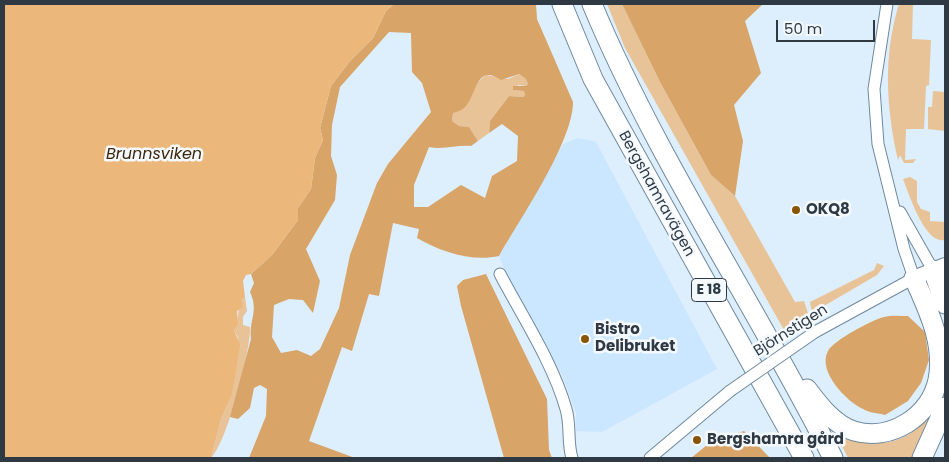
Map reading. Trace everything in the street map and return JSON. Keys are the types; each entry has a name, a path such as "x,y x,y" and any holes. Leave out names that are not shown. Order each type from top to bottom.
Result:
{"highway":[{"name":"Bergshamravägen","path":"562,4 593,79 804,458"},
{"name":"Bergshamravägen","path":"592,4 620,69 648,123 776,350 833,458"},
{"path":"939,267 945,304"},
{"path":"776,350 821,407 838,423 854,431 876,435 899,428 916,417 928,404 938,380 939,355 936,330 914,278"},
{"path":"775,406 796,458"},
{"path":"922,458 945,407"}],"street":[{"path":"887,4 874,89 878,144 904,249 914,278"},
{"path":"893,200 939,267"},
{"name":"Björnstigen","path":"650,458 730,391 815,332 914,278 939,267"},
{"path":"500,274 551,372 567,410 569,448 572,458"},
{"path":"663,458 666,444"}],"shaded area":[{"path":"394,4 536,4 537,19 573,102 571,119 555,159 544,180 499,256 489,258 468,257 436,248 417,238 419,229 393,223 379,296 369,294 352,351 342,347 309,441 355,458 249,458 266,416 267,389 260,385 254,388 250,408 238,419 230,417 251,339 254,305 250,292 254,283 251,274 272,255 298,220 298,208 311,189 315,158 323,140 320,128 331,86 350,61 373,38 386,11","holes":["389,32 411,33 412,72 422,83 431,112 388,164 377,183 350,255 339,308 320,349 311,356 297,350 281,353 272,337 274,305 289,299 303,300 313,313 320,281 306,249 335,200 337,175 331,156 332,125 340,87","519,74 526,79 528,84 526,86 513,86 513,90 524,91 525,95 523,97 509,96 490,121 489,133 502,124 518,136 517,161 492,176 485,198 461,185 428,207 414,207 414,185 429,147 471,146 478,141 469,127 459,126 452,121 453,113 463,109 481,78 486,75 501,80"]},
{"path":"607,4 622,4 660,82 711,175 735,196 795,302 804,301 809,316 784,330 625,48"},
{"path":"622,4 763,4 745,21 761,73 734,105 743,141 735,196 711,175 660,82"},
{"path":"899,4 913,4 912,39 931,40 929,85 926,86 924,129 906,129 905,160 916,159 913,163 904,163 900,155 898,160 889,101 888,62 890,43"},
{"path":"519,74 526,79 528,84 526,86 518,85 514,90 524,91 525,95 523,97 509,96 490,121 489,133 478,141 469,127 459,126 452,121 453,113 466,105 476,85 486,75 508,79"},
{"path":"933,91 945,92 945,131 928,129 928,107 932,107"},
{"path":"578,138 596,142 717,369 602,432 576,431 576,413 563,377 510,284 499,256 563,144"},
{"path":"910,177 917,181 917,202 921,209 930,212 930,221 945,222 945,240 931,235 919,217 903,179"},
{"path":"877,263 884,266 877,275 812,313 810,302 874,270"},
{"path":"486,274 547,399 549,450 552,458 504,458 457,286 463,280"},
{"path":"245,297 247,311 243,317 243,325 250,327 247,355 231,416 217,449 211,458 221,419 232,395 238,338 234,330 240,305"},
{"path":"887,316 908,316 925,332 929,360 921,383 908,401 885,415 865,410 849,399 835,384 826,367 828,351 845,336 871,322"},
{"path":"927,419 930,424 914,458 848,458 836,434 861,441 884,443 906,436"},
{"path":"744,431 770,458 691,458 712,441"}],"water":[{"name":"Brunnsviken","path":"4,4 394,4 386,11 373,38 350,61 331,86 320,128 323,140 315,158 311,189 298,208 298,220 272,255 251,274 246,275 243,281 245,297 242,300 243,307 237,311 238,324 234,330 240,345 232,395 221,419 211,458 4,458"}],"place":[{"name":"OKQ8","path":"796,210"},
{"name":"Bistro Delibruket","path":"585,339"},
{"name":"Bergshamra gård","path":"697,440"}]}
